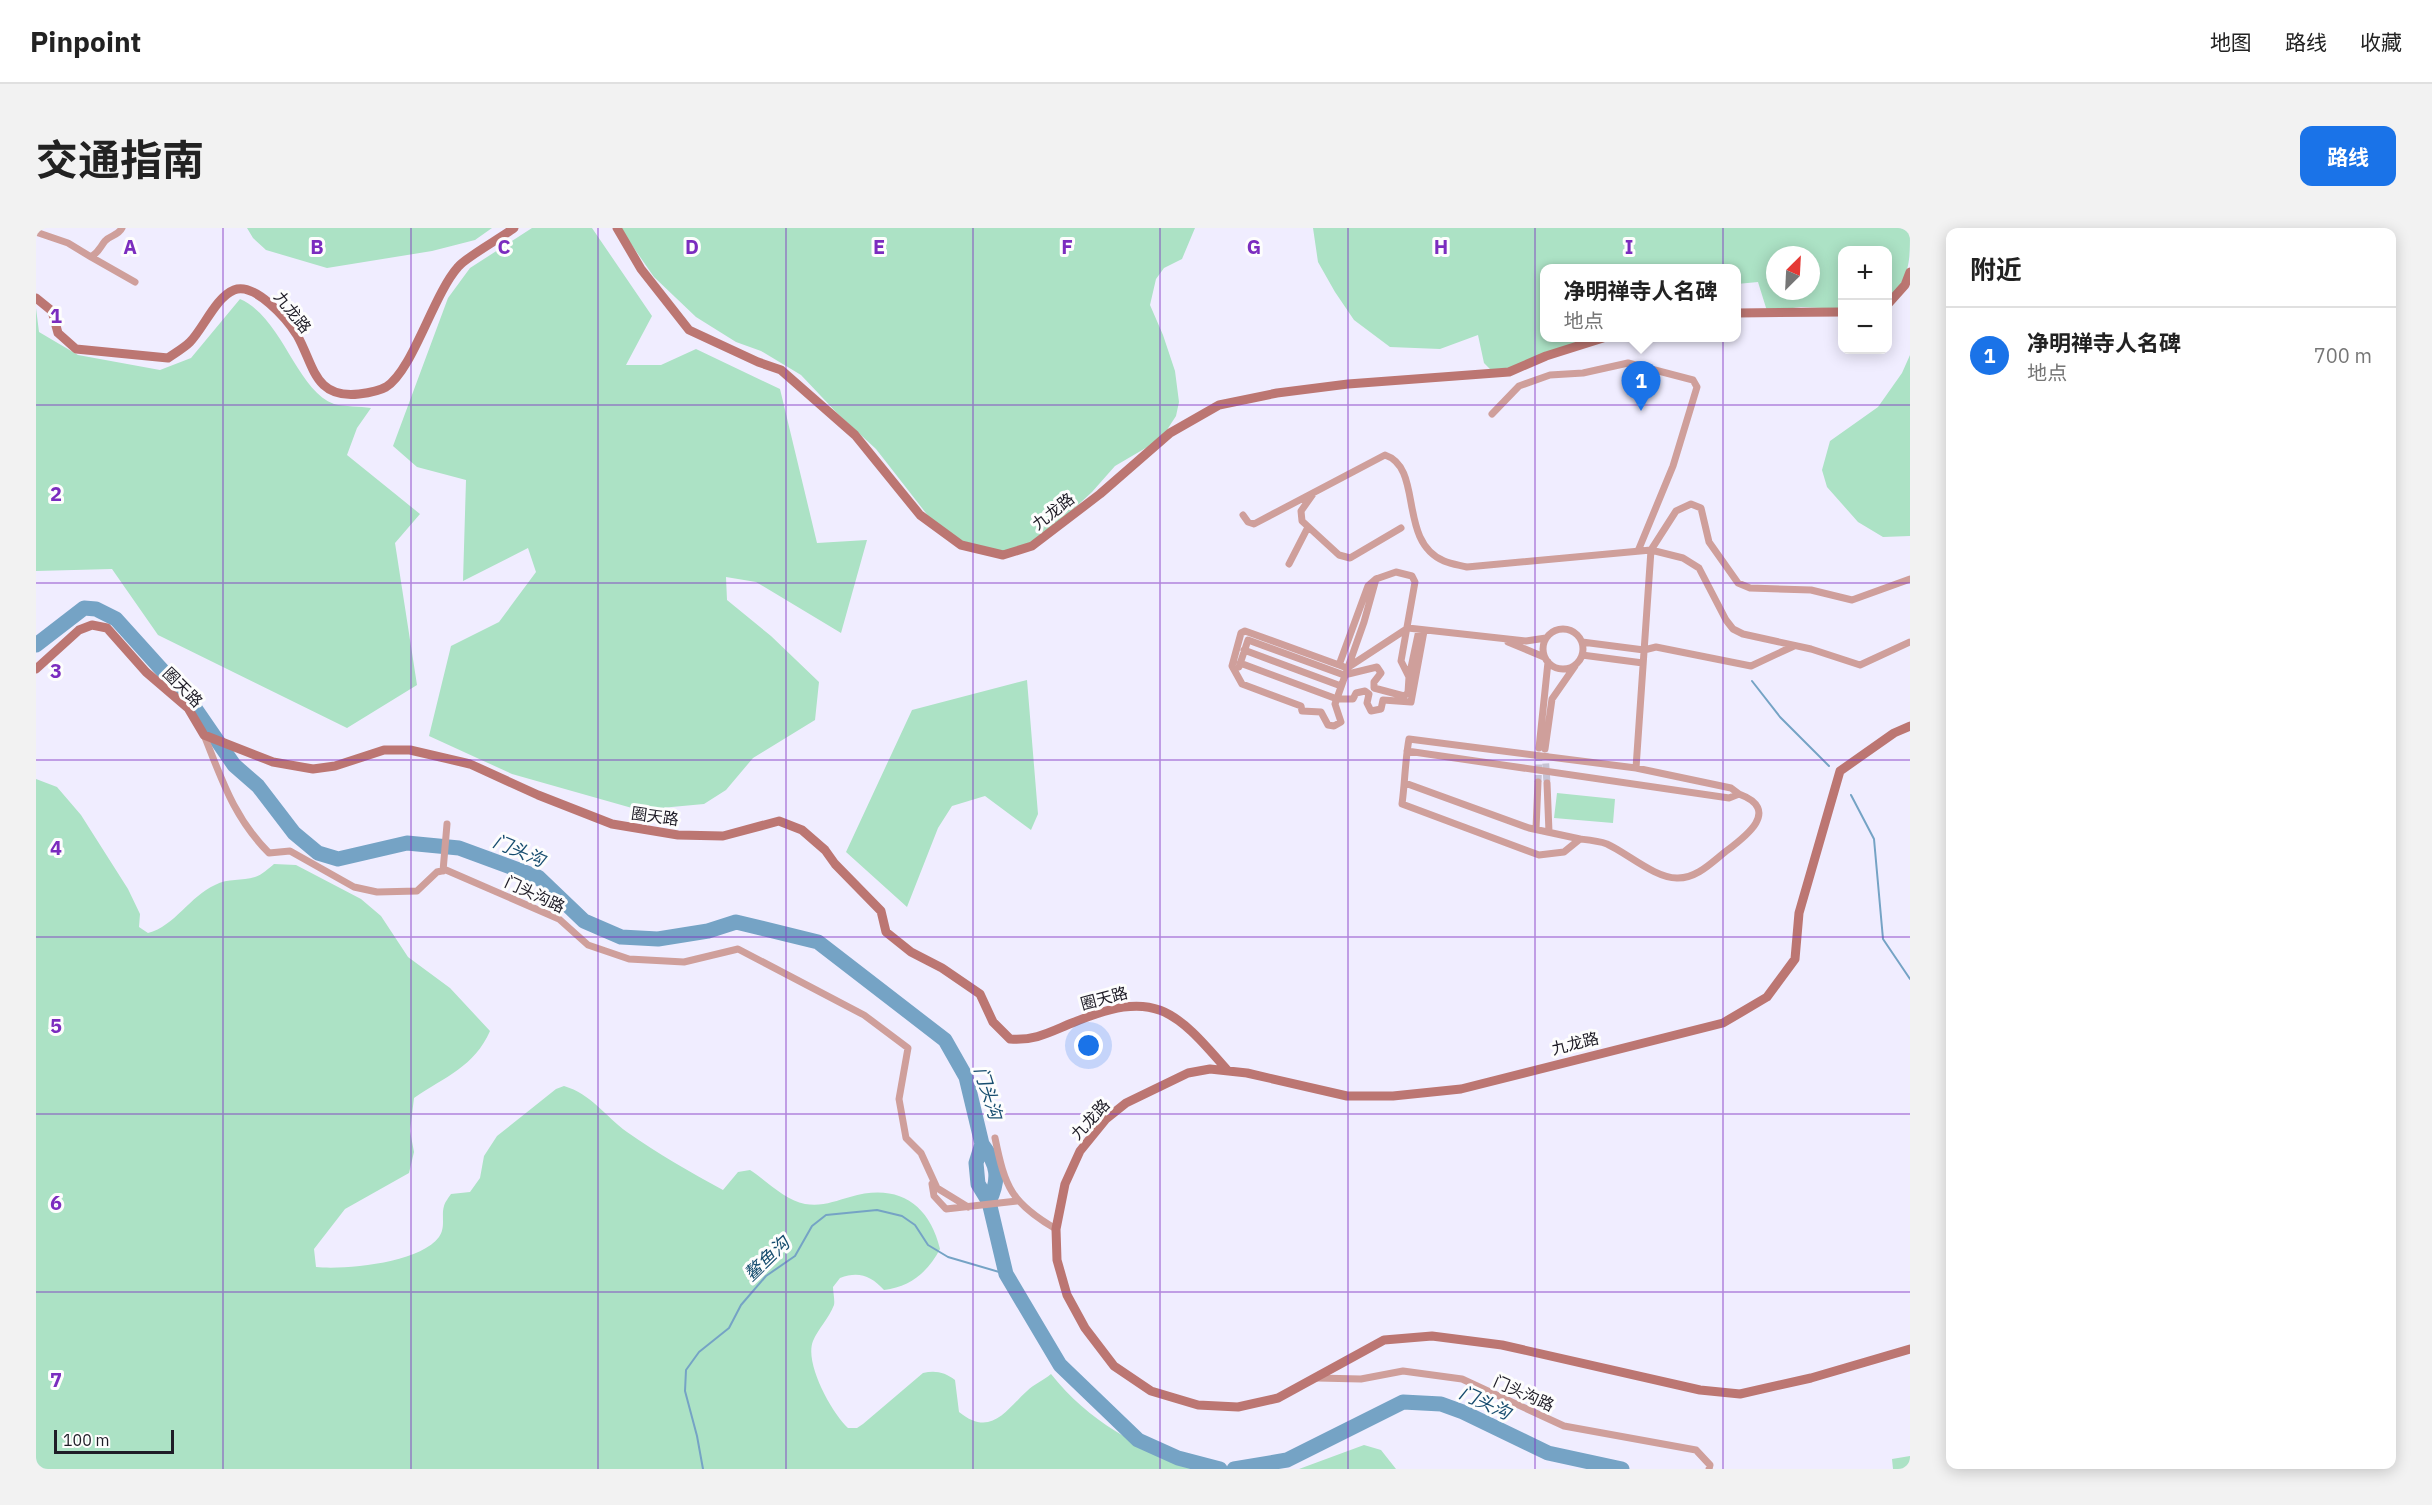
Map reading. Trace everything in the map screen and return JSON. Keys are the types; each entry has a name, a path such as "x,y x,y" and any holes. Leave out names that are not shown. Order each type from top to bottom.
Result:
{"street":[{"path":"91,256 98,253 107,239 119,233 122,228"},
{"name":"九龙路","path":"36,298 52,311 58,333 76,350 168,358 190,342 213,310 234,290 248,289 267,299 297,334 312,370 327,388 342,396 365,393 385,387 404,368 418,336 459,266 514,228"},
{"name":"九龙路","path":"617,228 641,269 689,330 758,362 781,370 855,435 920,515 961,545 1003,555 1032,546 1100,494 1170,433 1219,405 1277,393 1348,384 1509,372 1546,356 1590,342"},
{"path":"36,232 68,243 135,282"},
{"path":"1891,300 1905,285 1910,272"},
{"path":"1741,313 1786,310 1838,312"},
{"path":"1492,414 1519,386 1550,375 1583,373 1628,363 1693,381 1697,387 1673,466 1638,551"},
{"path":"1243,515 1248,522 1254,524 1385,455 1396,458 1404,471 1414,526 1423,544 1442,561 1467,567 1651,550 1683,558 1699,568 1733,629 1860,665 1910,642"},
{"path":"1314,492 1301,511 1302,521 1339,555 1350,558 1401,528"},
{"path":"1636,768 1651,550 1676,511 1690,504 1701,508 1709,542 1737,583 1750,588 1811,590 1852,600 1910,579"},
{"path":"1289,564 1308,526"},
{"path":"1339,665 1368,586 1376,579 1396,572 1412,576 1415,582 1401,661 1409,677"},
{"path":"1244,638 1232,666 1242,684 1301,706 1302,711 1321,712 1329,725 1334,726 1341,722 1335,704 1376,579"},
{"name":"圈天路","path":"36,669 79,630 92,625 107,628 146,672 188,708 204,735 273,762 313,769 335,766 384,750 410,750 470,764 537,795 612,824 678,835 723,836 778,821 802,830 825,850 835,864 881,911 886,932 911,952 942,968 980,994 993,1022 1011,1039 1029,1040 1095,1014 1125,1005 1145,1005 1161,1010 1197,1036 1228,1071"},
{"path":"1346,671 1408,628 1526,641 1546,638 1563,629 1575,633 1582,642 1582,655 1552,699 1542,748 1546,638"},
{"path":"1244,638 1346,671 1377,667 1381,673 1374,682 1374,688 1404,696 1408,693 1409,677 1421,630"},
{"path":"1240,663 1337,699 1353,699 1356,693 1365,691 1369,694 1367,703 1371,711 1381,710 1383,700 1412,702 1421,630"},
{"path":"1237,675 1244,650 1245,631 1339,665 1346,671"},
{"path":"1500,639 1546,659 1560,669 1576,664"},
{"path":"1582,642 1644,650 1656,647 1750,666 1795,645"},
{"path":"1244,650 1341,686"},
{"path":"1582,655 1643,663"},
{"name":"九龙路","path":"1910,726 1894,733 1840,771 1799,913 1795,959 1767,997 1723,1023 1461,1089 1393,1096 1347,1096 1247,1073 1210,1069 1188,1073 1125,1103 1106,1119 1080,1151 1065,1184 1056,1228 1057,1260 1067,1295 1085,1328 1114,1366 1151,1391 1198,1405 1238,1407 1278,1398 1384,1340 1432,1336 1502,1345 1700,1390 1740,1394 1811,1378 1910,1349"},
{"path":"204,735 229,799 248,832 269,854 290,851 354,887 377,892 417,891 443,870 447,824"},
{"path":"1405,783 1536,829 1606,843 1653,870 1676,879 1695,875 1751,832 1758,819 1757,805 1751,798 1731,788 1636,768 1409,739 1402,804 1539,855 1564,852 1580,839"},
{"path":"1407,751 1729,798 1739,794"},
{"path":"1536,829 1538,782"},
{"path":"1547,783 1549,832"},
{"name":"门头沟路","path":"443,870 560,919 588,945 629,959 684,962 738,950 864,1015 908,1048 899,1099 901,1117 906,1138 921,1153 932,1181"},
{"path":"995,1138 1003,1176 1017,1201 1056,1228"},
{"path":"932,1181 952,1199 968,1207"},
{"path":"932,1181 934,1196 943,1207 951,1210 1017,1201"},
{"name":"门头沟路","path":"1317,1378 1361,1379 1403,1371 1462,1379 1564,1426 1696,1450 1709,1467"}],"green space":[{"path":"247,228 492,228 475,240 432,251 327,268 266,250 253,238"},
{"path":"532,228 592,228 652,316 626,365 661,365 696,349 780,389 817,543 867,540 841,633 756,582 726,577 727,600 771,636 819,682 815,720 753,758 726,790 704,804 639,810 512,774 429,736 451,646 499,622 536,572 528,548 463,581 466,480 417,467 393,446 448,298 470,268"},
{"path":"620,228 1195,228 1182,259 1164,268 1156,279 1150,305 1175,371 1179,402 1176,416 1161,439 1115,466 1092,492 1042,538 1013,554 971,550 936,526 876,449 801,375 761,351 736,342 696,317 654,277"},
{"path":"1313,228 1910,228 1907,269 1892,298 1892,246 1838,246 1838,309 1801,307 1767,311 1758,282 1741,284 1741,264 1540,264 1540,342 1583,342 1496,375 1484,363 1478,335 1440,349 1390,347 1354,320 1318,262"},
{"path":"240,299 255,308 267,321 309,384 321,396 334,404 371,408 357,428 347,455 420,514 395,543 417,685 347,728 158,635 112,569 36,571 36,308 39,332 78,355 160,370 191,358"},
{"path":"1910,355 1910,536 1883,537 1858,522 1827,487 1822,470 1830,441 1878,407 1902,373"},
{"path":"1027,680 1038,814 1031,830 985,796 952,806 938,828 907,907 846,852 912,710"},
{"path":"36,779 57,787 81,815 128,889 140,914 139,927 148,933 166,924 198,896 215,885 225,881 255,877 274,864 296,865 361,899 381,916 408,957 450,988 490,1031 476,1054 458,1070 414,1098 410,1131 414,1152 409,1173 345,1209 314,1249 316,1267 363,1266 381,1263 416,1253 429,1246 441,1233 446,1201 451,1194 470,1192 480,1178 484,1156 497,1136 556,1089 564,1086 582,1094 619,1126 650,1148 723,1190 738,1172 750,1170 783,1194 805,1204 823,1204 867,1193 882,1193 908,1200 919,1209 935,1233 940,1249 930,1265 910,1282 884,1290 864,1276 853,1275 840,1278 833,1287 834,1305 813,1341 812,1362 821,1387 848,1428 857,1428 863,1424 923,1373 940,1372 955,1380 959,1412 980,1422 989,1422 1005,1413 1030,1389 1051,1374 1081,1406 1116,1431 1154,1452 1194,1469 36,1469"},
{"path":"1557,793 1615,799 1613,823 1554,818"},
{"path":"1364,1445 1381,1450 1396,1469 1299,1469"},
{"path":"1910,1456 1910,1469 1893,1469 1892,1459"}],"waterway":[{"name":"门头沟","path":"36,645 84,608 96,609 116,619 190,701 234,765 258,786 294,833 318,853 338,859 407,843 459,848 538,877 584,921 621,937 658,939 708,931 736,922 818,942 945,1040 966,1077 982,1144 976,1163 978,1184 989,1202 1006,1274 1060,1365 1138,1440 1178,1458 1220,1469"},
{"path":"1752,681 1780,717 1829,766"},
{"path":"1851,795 1874,839 1883,939 1910,979"},
{"name":"门头沟","path":"982,1144 996,1172 995,1186 989,1202"},
{"name":"鳌鱼沟","path":"703,1469 685,1391 686,1370 699,1352 729,1328 741,1305 766,1276 795,1256 812,1226 826,1215 877,1210 902,1216 915,1225 928,1245 948,1257 1006,1274"},
{"name":"门头沟","path":"1234,1469 1287,1460 1403,1402 1441,1404 1463,1412 1548,1453 1622,1469"}],"tunnel":[{"path":"1538,782 1539,751"},
{"path":"1545,753 1547,783"}],"place":[{"name":"净明禅寺人名碑","path":"1641,411"}]}
